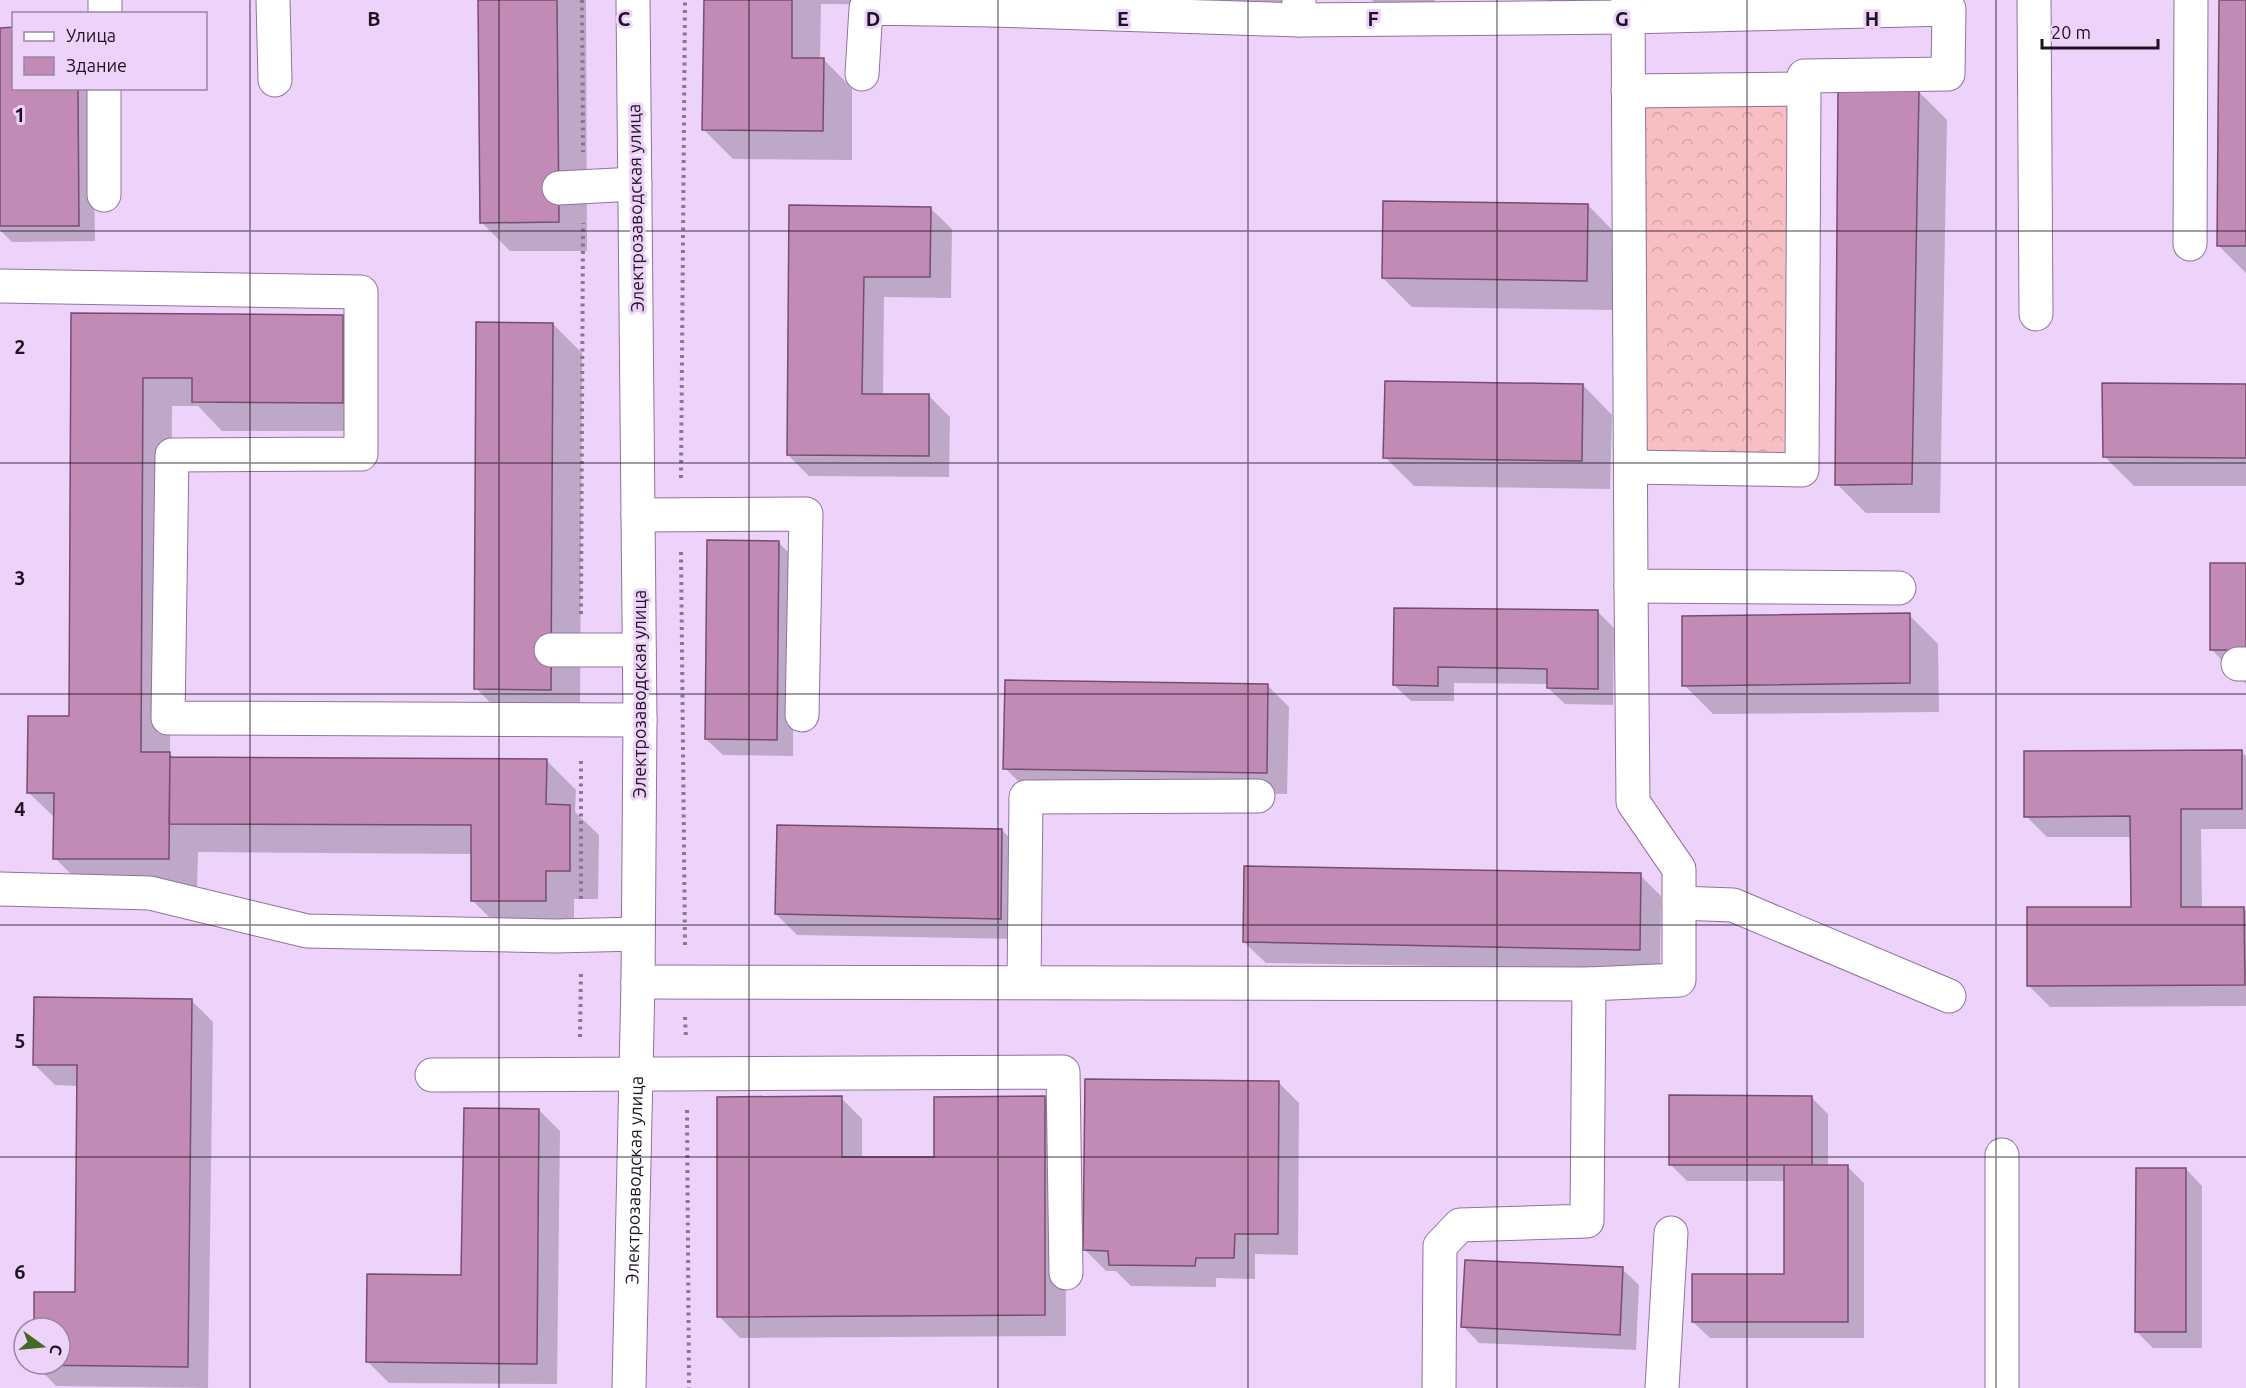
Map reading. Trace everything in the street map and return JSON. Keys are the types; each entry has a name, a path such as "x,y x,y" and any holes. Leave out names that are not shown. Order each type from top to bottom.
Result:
{"street":[{"path":"273,0 275,80"},
{"name":"Электрозаводская улица","path":"629,1388 638,982 640,720 633,0"},
{"path":"2034,0 2036,314"},
{"path":"2190,0 2190,244"},
{"path":"862,74 866,8 992,5 1299,10 1949,9 1948,74 1804,76 1802,470 1631,467"},
{"path":"638,982 1589,984 1679,980 1678,869 1633,802 1628,8"},
{"path":"1628,91 1804,89"},
{"path":"104,90 104,195"},
{"path":"571,187 635,184"},
{"path":"0,286 361,292 361,454 172,455 168,718 640,720"},
{"path":"638,516 806,514 802,715"},
{"path":"1631,586 1899,588"},
{"path":"551,650 639,650"},
{"path":"1024,982 1026,797 1258,796"},
{"path":"0,889 150,893 307,930 555,936 638,934"},
{"path":"1679,903 1733,905 1949,996"},
{"path":"1439,1388 1440,1246 1460,1225 1587,1221 1589,984"},
{"path":"432,1076 1063,1072 1066,1273"},
{"path":"2002,1155 2002,1388"},
{"path":"1662,1388 1671,1233"}],"path":[{"path":"571,187 582,0"},
{"path":"680,515 685,0"}],"green space":[{"path":"1796,95 1796,464 1638,459 1635,98"}],"building":[{"path":"478,0 557,0 559,222 480,223"},
{"path":"704,0 792,0 792,58 824,58 823,131 702,130"},
{"path":"2219,0 2246,0 2246,246 2217,246"},
{"path":"12,27 12,90 78,90 79,226 0,226 0,28"},
{"path":"1838,89 1919,89 1912,484 1835,485"},
{"path":"1383,201 1588,204 1587,281 1382,278"},
{"path":"789,205 931,207 930,277 864,277 862,394 929,394 929,456 787,455"},
{"path":"71,313 343,315 343,403 192,402 192,378 143,378 141,752 170,752 169,859 53,859 54,793 27,793 28,716 69,716"},
{"path":"476,322 553,323 551,690 474,689"},
{"path":"1385,381 1583,384 1582,461 1383,458"},
{"path":"2102,383 2246,384 2246,458 2103,457"},
{"path":"707,540 779,541 777,740 705,739"},
{"path":"2210,563 2246,563 2246,650 2210,650"},
{"path":"1394,608 1598,610 1598,689 1547,688 1547,669 1438,667 1438,686 1393,685"},
{"path":"1910,613 1910,683 1682,686 1682,616"},
{"path":"1005,680 1268,684 1267,773 1003,769"},
{"path":"2242,750 2242,809 2181,809 2181,907 2244,907 2245,985 2027,986 2027,907 2131,907 2130,816 2024,817 2024,751"},
{"path":"170,757 547,759 546,804 570,805 570,871 546,871 546,901 471,901 471,825 169,824"},
{"path":"777,825 1002,829 1001,919 775,914"},
{"path":"1244,866 1641,873 1640,950 1243,942"},
{"path":"34,997 192,999 188,1367 72,1366 72,1316 34,1316 34,1292 75,1292 77,1065 33,1065"},
{"path":"1085,1079 1279,1081 1278,1234 1235,1234 1234,1258 1196,1258 1195,1266 1109,1265 1108,1251 1083,1250"},
{"path":"1669,1095 1812,1096 1812,1165 1669,1165"},
{"path":"842,1096 842,1157 934,1157 934,1097 1045,1096 1045,1315 717,1317 717,1097"},
{"path":"464,1108 539,1109 537,1364 366,1362 367,1274 461,1275"},
{"path":"1784,1165 1848,1165 1848,1322 1692,1322 1692,1274 1784,1274"},
{"path":"2136,1168 2186,1168 2186,1332 2135,1332"},
{"path":"1465,1260 1623,1267 1620,1335 1461,1327"}]}
